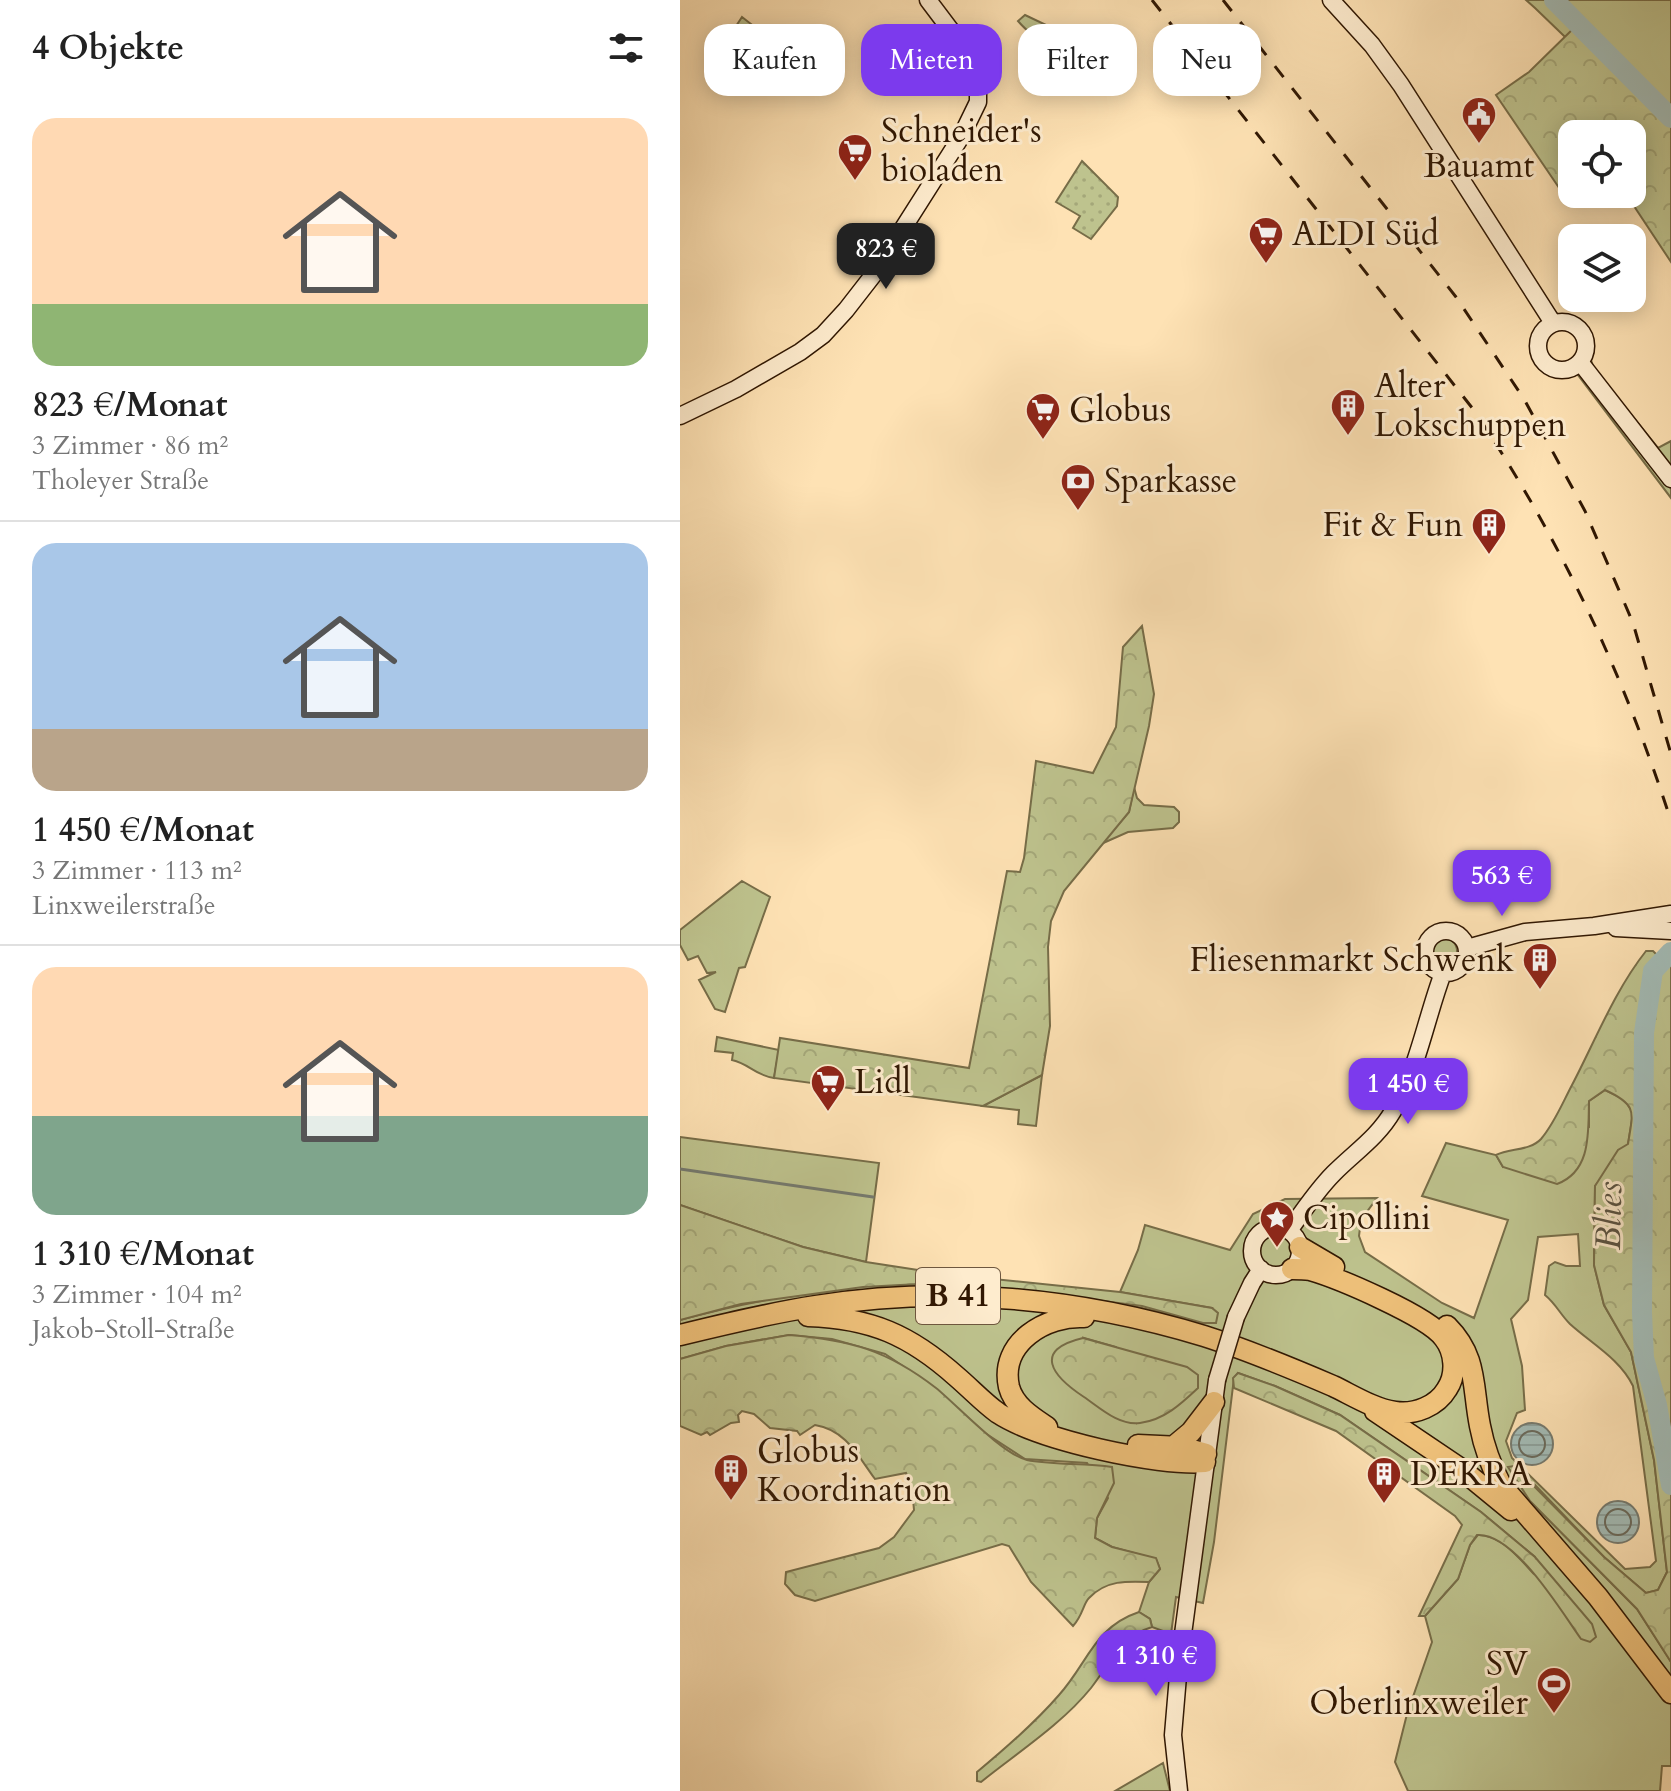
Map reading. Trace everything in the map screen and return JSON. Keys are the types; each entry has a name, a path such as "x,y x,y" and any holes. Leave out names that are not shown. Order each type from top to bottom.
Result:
{"highway":[{"path":"1295,1239 1315,1257 1436,1317 1456,1335 1471,1361 1480,1426 1492,1469 1515,1504 1566,1561"},
{"path":"1283,1365 1394,1412 1419,1410 1432,1405 1450,1384 1453,1371 1449,1347 1429,1325 1307,1269 1292,1269"},
{"name":"B 41","path":"680,1335 817,1306 865,1300 961,1296 1093,1309 1172,1327 1283,1365 1377,1412 1461,1469 1533,1528 1566,1561 1622,1627 1667,1687"},
{"path":"744,1320 781,1315 812,1316 874,1325 912,1341 996,1412 1026,1428 1078,1443 1180,1464 1205,1458"},
{"path":"1172,1327 1106,1318 1076,1316 1054,1319 1024,1337 1009,1370 1009,1388 1022,1408 1047,1427 1132,1444 1173,1447 1205,1458"},
{"path":"1173,1447 1191,1432 1214,1402"}],"main road":[{"path":"680,416 736,389 823,335 874,274 961,137 978,102 978,74 971,57 928,0"},
{"path":"1331,0 1372,45 1401,85 1553,323"},
{"path":"1553,323 1569,323 1582,332 1586,345 1580,362 1568,369 1550,367 1542,359 1538,347 1540,335 1553,323"},
{"path":"1580,362 1671,479"},
{"path":"1467,948 1525,932 1594,926 1671,914"},
{"path":"1594,926 1671,931"},
{"path":"1441,932 1454,932 1467,948 1467,955 1456,971 1443,973 1432,967 1426,957 1430,939 1441,932"},
{"path":"1295,1239 1274,1227 1257,1237 1253,1256 1261,1269 1277,1275 1292,1269 1298,1262 1295,1239 1333,1174 1373,1140 1393,1113 1411,1077 1425,1022 1443,973"},
{"path":"1179,1791 1173,1735 1186,1602 1217,1380 1236,1317 1261,1269"}],"green space":[{"path":"1526,0 1671,0 1671,139 1535,8"},
{"path":"1025,15 1044,24 1021,24 1018,21"},
{"path":"742,17 751,24 737,24"},
{"path":"1578,24 1671,118 1671,262 1635,208 1646,208 1646,120 1558,120 1558,186 1496,95 1529,72"},
{"path":"1082,161 1118,197 1117,206 1091,239 1073,228 1080,216 1056,202"},
{"path":"1590,357 1594,369 1658,448 1671,441 1671,498 1575,371"},
{"path":"1142,626 1154,694 1149,726 1129,812 1064,891 1051,921 1048,947 1050,1026 1042,1075 983,1106 774,1078 780,1038 969,1068 1007,871 1020,872 1024,858 1036,761 1093,773 1116,727 1123,647"},
{"path":"1134,787 1137,798 1144,805 1174,807 1179,812 1179,822 1173,828 1128,832 1101,844 1129,812"},
{"path":"742,881 770,897 745,967 739,968 725,1012 715,1009 699,980 716,972 707,973 698,956 688,960 680,945 680,930"},
{"path":"1444,938 1453,942 1457,951 1453,960 1444,964 1435,960 1431,951 1435,942"},
{"path":"1646,951 1671,956 1671,1662 1637,1609 1530,1501 1508,1467 1514,1466 1604,1557 1646,1593 1658,1590 1667,1572 1654,1460 1631,1352 1604,1305 1594,1265 1595,1186 1618,1150 1628,1144 1631,1111 1623,1100 1605,1090 1589,1101 1588,1137 1582,1160 1577,1170 1557,1184 1503,1167 1496,1155 1531,1146 1546,1133 1615,999"},
{"path":"717,1037 779,1050 774,1078 732,1060 733,1053 715,1051"},
{"path":"1042,1075 1036,1126 1018,1124 1019,1110 983,1106"},
{"path":"1605,1090 1624,1099 1633,1113 1628,1144 1595,1186 1594,1265 1604,1305 1631,1352 1654,1460 1667,1572 1658,1590 1646,1593 1604,1557 1535,1485 1530,1501 1637,1609 1671,1662 1671,1766 1662,1766 1660,1791 1408,1791 1395,1762 1407,1714 1432,1642 1425,1616 1458,1579 1470,1545 1478,1535 1494,1538 1533,1573 1535,1557 1481,1512 1340,1415 1275,1386 1238,1373 1234,1378 1214,1542 1203,1603 1176,1597 1171,1634 1152,1627 1150,1619 1139,1612 1149,1582 1160,1569 1156,1559 1112,1547 1095,1538 1097,1518 1108,1498 1087,1463 1025,1459 985,1433 935,1388 885,1354 832,1339 789,1335 726,1346 680,1359 680,1320 741,1305 876,1285 972,1284 1039,1290 1139,1307 1203,1323 1212,1308 1120,1292 1145,1225 1230,1250 1253,1214 1285,1199 1377,1198 1361,1220 1359,1236 1365,1252 1442,1303 1474,1318 1508,1220 1422,1196 1446,1143 1496,1155 1503,1167 1589,1127 1589,1101","holes":["1578,1234 1580,1266 1555,1262 1549,1266 1545,1295 1570,1324 1613,1360 1633,1386 1656,1561 1650,1567 1625,1569 1512,1458 1506,1441 1517,1413 1525,1410 1522,1366 1511,1319 1528,1300 1538,1237","1084,1338 1116,1347 1137,1424"]},
{"path":"680,1137 879,1163 866,1262 803,1247 680,1205"},
{"path":"680,1205 803,1247 866,1262 944,1274 1120,1292 1212,1308 1218,1313 1216,1323 1203,1323 1142,1306 938,1283 863,1287 741,1304 680,1320"},
{"path":"789,1335 849,1344 901,1364 936,1388 993,1439 1017,1456 1036,1462 1112,1467 1114,1483 1097,1518 1095,1538 1112,1547 1156,1558 1160,1569 1149,1582 1117,1583 1102,1588 1087,1600 1073,1626 1031,1582 1009,1546 1002,1544 815,1601 795,1595 785,1584 786,1572 879,1548 894,1537 914,1510 912,1488 906,1473 875,1479 850,1445 826,1428 815,1425 800,1435 797,1431 770,1428 754,1414 742,1411 738,1415 739,1422 710,1435 707,1432 701,1435 680,1426 680,1359 726,1346"},
{"path":"1083,1338 1187,1367 1198,1375 1198,1388 1157,1419 1132,1423 1117,1419 1063,1381 1052,1364 1052,1356 1057,1349"},
{"path":"1238,1373 1340,1415 1481,1512 1535,1557 1592,1624 1596,1637 1590,1642 1581,1639 1521,1559 1491,1537 1477,1535 1470,1545 1458,1579 1425,1616 1419,1616 1462,1525 1455,1516 1336,1431 1234,1388 1233,1378"},
{"path":"1139,1612 1150,1619 1152,1627 1124,1644 1091,1688 1053,1726 981,1782 977,1781 977,1772 1020,1735 1059,1695 1102,1636"},
{"path":"1163,1763 1170,1791 1115,1791"}],"water":[{"path":"1532,1423 1547,1429 1553,1444 1547,1459 1532,1465 1517,1459 1511,1444 1517,1429"},
{"path":"1618,1501 1633,1507 1639,1522 1633,1537 1618,1543 1603,1537 1597,1522 1603,1507"}],"waterway":[{"name":"Blies","path":"1554,0 1671,118"},
{"name":"Blies","path":"1671,952 1653,971 1644,1033 1642,1312 1644,1358 1657,1405 1671,1485"},
{"path":"680,1169 873,1197"}],"railway":[{"path":"1152,0 1473,409 1504,457 1534,506 1587,608 1632,713 1671,821"},
{"path":"1223,0 1456,297 1524,399 1585,511 1633,623 1671,754"}],"place":[{"name":"Bauamt","path":"1479,145"},
{"name":"Schneider's bioladen","path":"855,182"},
{"name":"ALDI Süd","path":"1266,265"},
{"name":"Alter Lokschuppen","path":"1348,437"},
{"name":"Globus","path":"1043,441"},
{"name":"Sparkasse","path":"1078,512"},
{"name":"Fit & Fun","path":"1489,556"},
{"name":"Fliesenmarkt Schwenk","path":"1540,991"},
{"name":"Lidl","path":"828,1113"},
{"name":"Cipollini","path":"1277,1249"},
{"name":"Globus Koordination","path":"731,1502"},
{"name":"DEKRA","path":"1384,1505"},
{"name":"SV Oberlinxweiler","path":"1554,1715"}]}
